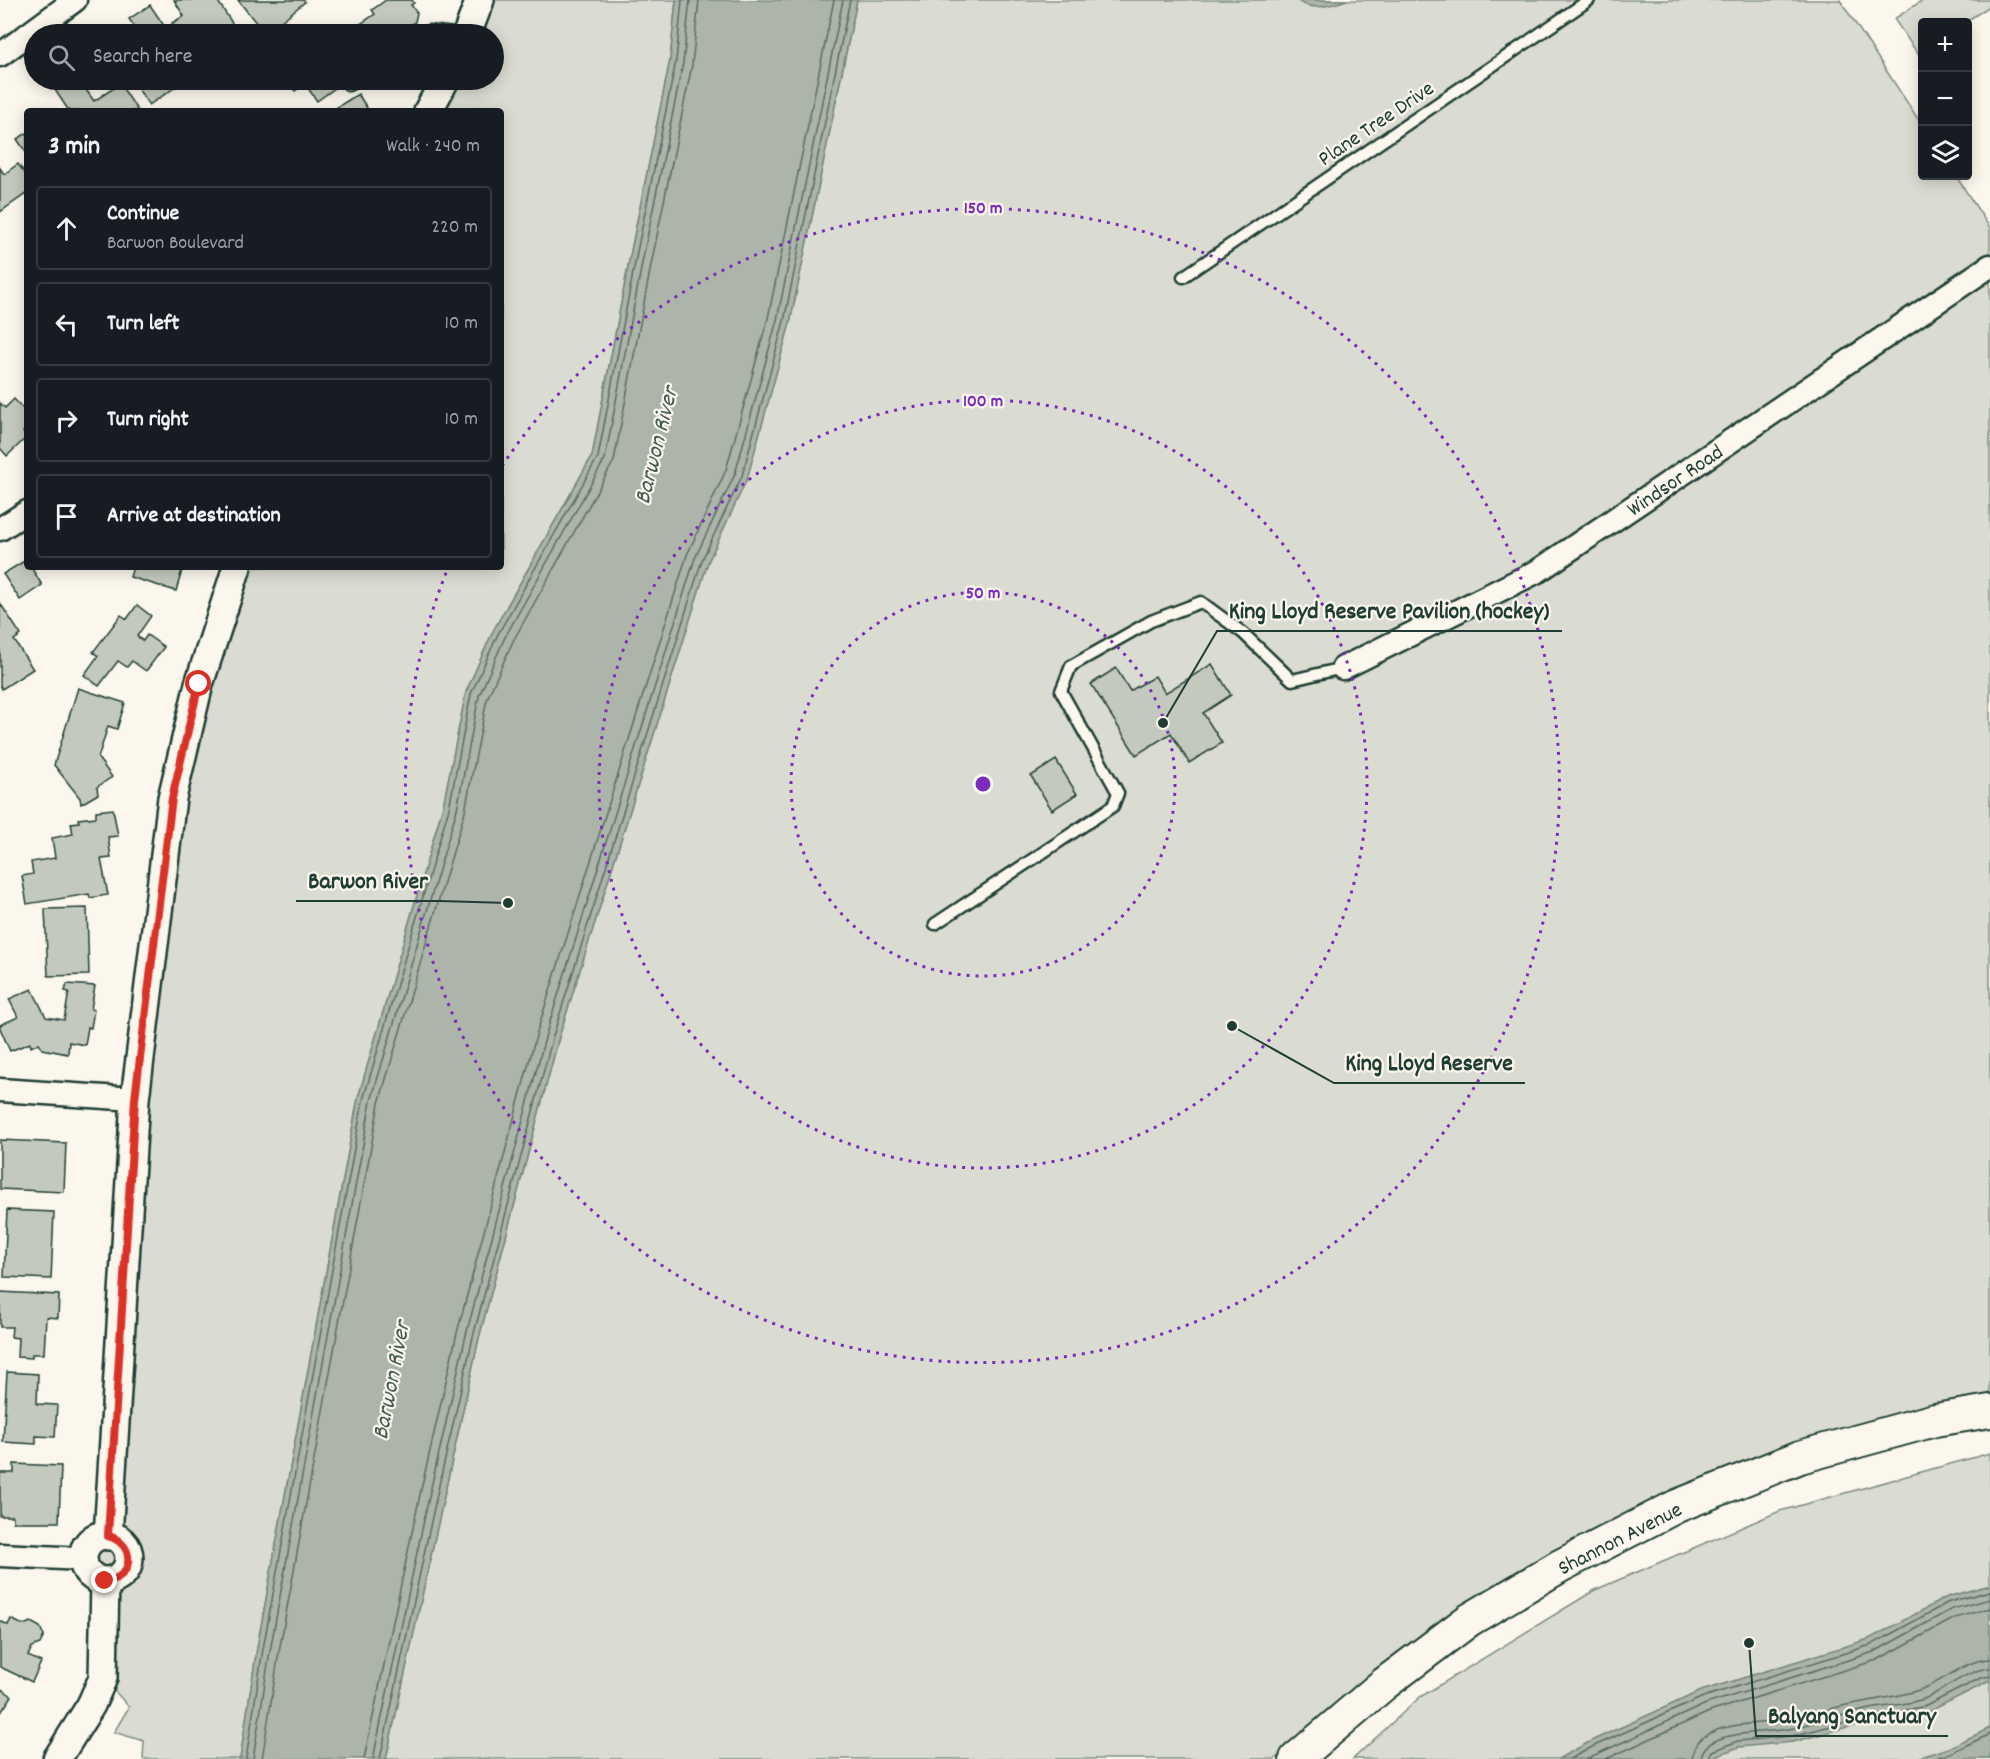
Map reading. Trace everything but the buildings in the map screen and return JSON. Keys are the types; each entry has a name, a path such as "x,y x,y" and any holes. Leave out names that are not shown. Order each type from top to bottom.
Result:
{"main road":[{"name":"Shannon Avenue","path":"1296,1759 1384,1684 1469,1620 1560,1566 1677,1506 1800,1457 1935,1420 1990,1411"}],"street":[{"path":"34,24 53,7 75,0"},
{"path":"471,24 480,0"},
{"path":"0,55 24,33"},
{"path":"430,108 440,90"},
{"name":"Windsor Road","path":"1343,668 1538,571 1990,266"},
{"path":"0,529 24,514"},
{"path":"108,1536 135,1099 172,798 199,684 236,570"},
{"path":"0,1090 135,1099"},
{"path":"108,1536 115,1538 126,1549 128,1564 120,1577 112,1581 105,1581 98,1580 87,1572 83,1559 93,1539 108,1536"},
{"path":"0,1555 83,1559"},
{"path":"57,1759 91,1705 103,1678 105,1581"}],"lane":[{"name":"Plane Tree Drive","path":"1183,277 1589,0"},
{"path":"934,924 1113,806 1118,793 1061,691 1071,666 1151,621 1201,602 1243,633 1292,680 1343,668"}],"shaded area":[{"path":"480,0 676,0 670,60 592,456 493,631 466,692 443,806 358,1098 257,1648 240,1759 143,1759 144,1741 114,1732 129,1707 103,1678 98,1580 87,1570 84,1557 89,1545 100,1536 172,798 236,570 504,570 504,108 430,108 440,90 504,90 504,24 471,24"},
{"path":"857,0 1840,0 1918,119 1918,180 1959,180 1990,228 1990,1400 1660,1497 1517,1571 1370,1676 1275,1759 386,1759 479,1338 559,1037 708,562 747,478 790,323"},
{"path":"1923,0 1990,0 1990,6 1971,18 1918,18 1918,54 1894,19"},
{"path":"1990,1453 1990,1759 1353,1759 1420,1697 1595,1590 1780,1511"}],"water":[{"name":"Barwon River","path":"676,0 857,0 790,323 747,479 708,562 559,1037 479,1338 386,1759 240,1759 257,1648 358,1098 443,806 466,692 493,631 592,456 670,60"},
{"path":"1296,0 1347,0 1314,7"},
{"path":"1990,1585 1990,1681 1928,1712 1848,1727 1793,1742 1739,1747 1707,1759 1558,1759 1591,1741 1701,1691 1869,1639 1947,1597"},
{"path":"1990,1728 1990,1759 1914,1759 1948,1748"}],"place":[{"name":"King Lloyd Reserve Pavilion (hockey)","path":"1163,723"},
{"name":"Barwon River","path":"508,903"},
{"name":"King Lloyd Reserve","path":"1232,1026"},
{"name":"Balyang Sanctuary","path":"1749,1643"}],"route":[{"path":"105,1581 112,1581 120,1577 128,1564 128,1556 122,1542 108,1536 135,1099 172,798 199,684"}]}
